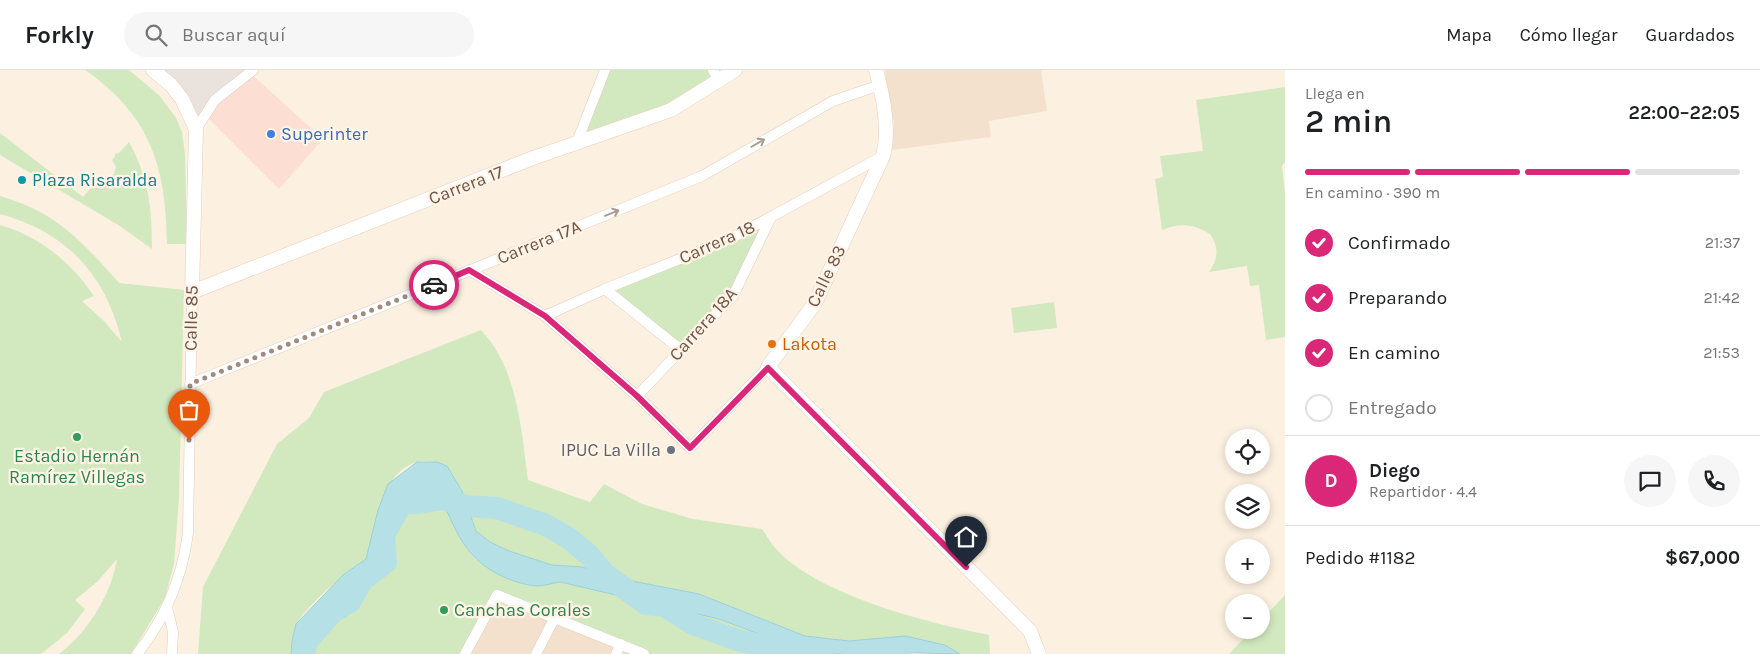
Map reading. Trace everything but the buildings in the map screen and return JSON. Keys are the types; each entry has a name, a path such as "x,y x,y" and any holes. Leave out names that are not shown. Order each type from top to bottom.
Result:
{"street":[{"path":"153,70 171,85 182,99 196,129"},
{"path":"196,129 215,100 253,70"},
{"path":"577,142 605,70"},
{"name":"Carrera 17","path":"192,292 533,158 567,148 577,142 671,110 716,74 735,70"},
{"name":"Calle 83","path":"637,396 690,448 768,368 815,303 883,156 886,146 885,132 880,85 876,70"},
{"name":"Carrera 17A","path":"190,384 702,176 833,100 880,85"},
{"name":"Calle 85","path":"137,654 149,640 167,607 182,570 188,533 196,129"},
{"name":"Carrera 18","path":"545,316 732,238 883,156"},
{"name":"Carrera 18A","path":"637,396 733,296 771,217"},
{"path":"469,270 545,316 637,396"},
{"path":"605,290 681,350"},
{"path":"768,368 1030,631 1039,654"},
{"path":"465,654 497,595 554,620 644,654"},
{"path":"167,607 173,632 172,654"},
{"path":"536,654 554,620"},
{"path":"616,654 621,644"}],"shaded area":[{"path":"153,70 253,70 215,100 196,129"},
{"path":"885,70 1044,70 1041,71 1047,111 989,121 991,137 892,150 894,121 890,115"},
{"name":"Superinter","path":"249,72 323,139 279,189 204,114"},
{"path":"497,595 644,654 465,654"}],"green space":[{"path":"85,70 129,70 159,95 176,118 182,132 185,154 187,244 167,244 166,216 158,167 140,125 126,106"},
{"path":"605,70 713,70 718,79 671,110 577,142"},
{"path":"1285,87 1285,162 1282,166 1285,194 1285,337 1266,340 1259,285 1250,286 1247,266 1209,272 1216,258 1216,249 1211,235 1200,228 1188,225 1169,227 1162,230 1155,179 1163,177 1160,156 1203,151 1196,100"},
{"path":"0,133 83,197 94,184 94,180 101,175 107,177 114,174 116,167 112,160 115,154 119,153 129,142 141,169 148,194 152,249 120,226 0,155"},
{"name":"Estadio Hernán Ramírez Villegas","path":"0,196 37,210 53,219 80,241 119,283 184,290 179,498 174,564 165,598 131,654 59,654 89,624 97,612 114,573 117,559 98,581 75,600 85,609 67,633 41,654 0,654 0,225 28,236 65,262 94,296 82,301 104,321 122,342 106,296 80,260 64,245 45,232 0,214"},
{"path":"771,217 741,280 681,350 605,289"},
{"path":"1054,302 1057,328 1014,333 1011,308"},
{"path":"481,330 503,363 516,400 528,480 590,502 604,484 642,504 693,519 762,529 778,551 797,567 821,581 848,594 907,615 989,635 990,654 960,654 945,645 905,636 849,641 805,636 699,594 622,579 582,567 552,565 509,551 490,542 476,531 467,506 437,462 424,461 404,468 394,477 381,503 367,559 339,579 302,615 294,630 291,654 198,654 203,587 277,444 309,418 324,392"},
{"path":"425,493 442,499 466,547 475,559 538,586 560,582 719,619 804,654 644,654 497,595 465,654 313,654 323,623 362,581 395,553 394,532 396,514 399,507 405,500"},
{"path":"1285,595 1285,654 1229,654 1243,639 1270,639 1270,611"}],"water":[{"path":"417,462 437,462 447,466 462,491 476,531 490,542 509,551 552,565 582,567 622,579 699,594 805,636 849,641 905,636 945,645 960,654 882,652 866,654 804,654 719,619 560,582 543,586 527,585 498,574 480,563 473,556 459,537 442,500 427,495 413,495 401,502 394,517 395,553 362,581 323,623 313,654 291,654 296,624 343,575 366,559 378,510 388,484"}],"waterway":[{"path":"303,654 308,640 323,623 333,612 350,602 362,581 386,562 384,535 402,503 419,503 442,499 467,506 497,508 546,525 570,539 590,556 605,574 646,604 664,606 693,624 740,641 814,650 825,654"},
{"path":"853,654 875,654"},
{"path":"892,654 900,654"}],"way so far":[{"path":"189,440 190,384 434,285"}],"place":[{"name":"Superinter","path":"271,134"},
{"name":"Plaza Risaralda","path":"22,180"},
{"name":"Lakota","path":"772,344"},
{"name":"Estadio Hernán Ramírez Villegas","path":"77,437"},
{"name":"IPUC La Villa","path":"671,450"},
{"name":"Canchas Corales","path":"444,610"}],"route":[{"path":"434,285 469,270 545,316 637,396 690,448 768,368 966,567"}]}
